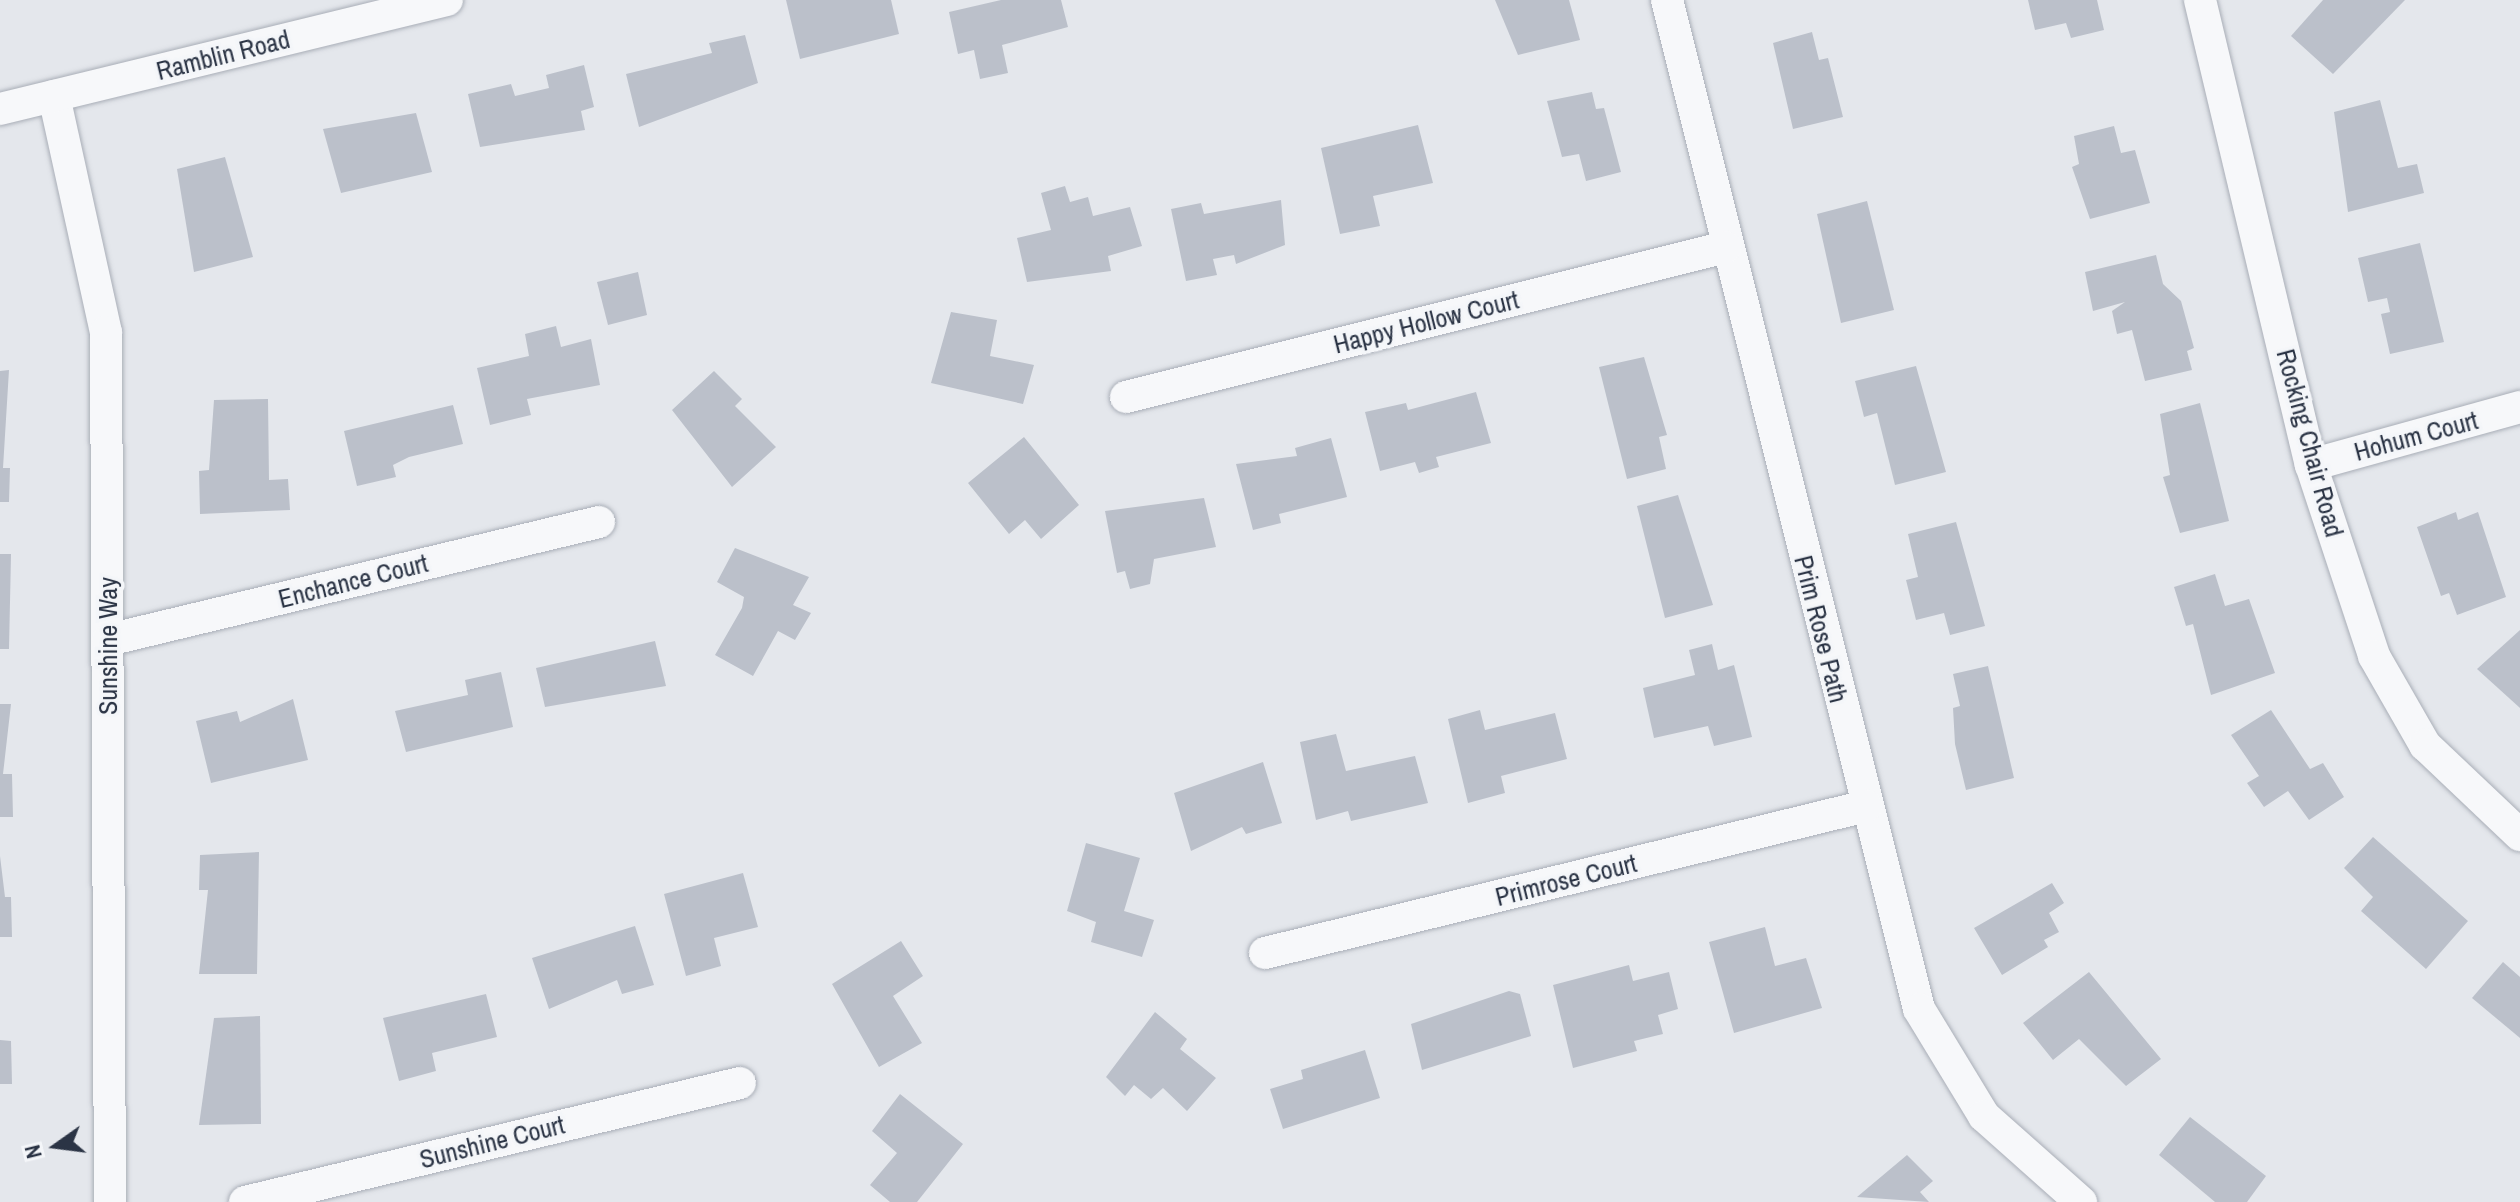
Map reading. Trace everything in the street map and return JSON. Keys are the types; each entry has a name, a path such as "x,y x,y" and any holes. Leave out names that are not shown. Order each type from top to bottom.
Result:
{"street":[{"name":"Ramblin Road","path":"0,109 447,0"},
{"name":"Prim Rose Path","path":"1667,0 1726,247 1912,984 1936,1046 2005,1139 2081,1202"},
{"name":"Rocking Chair Road","path":"2200,0 2311,465 2388,691 2451,776 2520,835"},
{"name":"Sunshine Way","path":"54,96 106,332 110,1202"},
{"name":"Happy Hollow Court","path":"1126,397 1726,247"},
{"name":"Hohum Court","path":"2311,465 2520,407"},
{"name":"Enchance Court","path":"108,640 599,522"},
{"name":"Primrose Court","path":"1265,953 1866,806"},
{"name":"Sunshine Court","path":"245,1202 740,1083"}],"building":[{"path":"786,0 891,0 899,34 800,59"},
{"path":"1001,0 1061,0 1068,27 1002,45 1008,73 980,79 974,50 958,54 949,12"},
{"path":"1495,0 1569,0 1580,40 1518,55"},
{"path":"2028,0 2097,0 2104,30 2071,38 2066,23 2035,30"},
{"path":"2323,0 2405,0 2333,74 2291,36"},
{"path":"1812,32 1819,60 1828,58 1843,117 1793,129 1773,43"},
{"path":"745,35 758,83 639,127 626,74 712,53 709,43"},
{"path":"584,65 594,107 581,111 585,130 480,147 468,94 511,84 515,96 549,88 546,75"},
{"path":"1592,92 1596,109 1604,108 1621,172 1586,181 1579,154 1562,157 1547,101"},
{"path":"2380,100 2398,168 2417,164 2424,193 2348,212 2334,112"},
{"path":"416,113 432,172 341,193 323,129"},
{"path":"1418,125 1433,183 1373,196 1380,226 1340,234 1321,148"},
{"path":"2114,126 2121,153 2135,150 2150,203 2090,219 2072,167 2079,164 2074,136"},
{"path":"225,157 253,257 194,272 177,169"},
{"path":"1065,186 1070,202 1088,197 1093,216 1130,207 1142,246 1108,256 1111,271 1027,282 1017,238 1051,230 1041,193"},
{"path":"1281,200 1285,245 1236,264 1234,255 1213,259 1217,275 1186,281 1171,209 1201,203 1204,214"},
{"path":"1867,201 1894,310 1841,323 1817,214"},
{"path":"2420,243 2444,342 2390,354 2381,314 2390,312 2387,298 2368,302 2358,258"},
{"path":"2156,255 2163,284 2181,301 2194,348 2187,351 2192,370 2145,381 2132,330 2117,334 2112,311 2125,302 2093,311 2085,272"},
{"path":"638,272 647,315 608,325 597,282"},
{"path":"951,312 997,320 990,356 1034,365 1023,404 931,383"},
{"path":"556,326 561,347 591,339 600,385 527,399 531,415 490,425 477,368 529,356 525,334"},
{"path":"1644,357 1667,435 1659,437 1666,469 1627,479 1599,367"},
{"path":"1916,366 1946,472 1895,485 1877,413 1864,417 1855,381"},
{"path":"9,370 3,468 10,468 9,502 0,502 0,371"},
{"path":"714,371 742,399 735,406 776,447 732,487 672,410"},
{"path":"1476,392 1491,443 1436,457 1439,467 1419,473 1415,462 1380,471 1365,412 1406,403 1408,410"},
{"path":"268,399 269,480 288,479 290,510 200,514 199,471 209,470 214,400"},
{"path":"2200,403 2229,521 2180,533 2163,477 2170,475 2160,414"},
{"path":"453,405 463,444 409,457 393,465 396,477 357,486 344,431"},
{"path":"1024,437 1079,505 1041,539 1025,520 1009,534 968,483"},
{"path":"1331,438 1347,497 1279,514 1281,523 1253,530 1236,464 1297,456 1295,448"},
{"path":"1678,495 1713,605 1665,618 1637,506"},
{"path":"1204,498 1216,547 1154,559 1150,584 1130,589 1125,571 1117,573 1105,511"},
{"path":"2456,512 2458,520 2478,512 2506,597 2457,615 2449,593 2441,596 2417,527"},
{"path":"1956,522 1985,626 1950,635 1944,613 1916,620 1906,580 1918,577 1908,534"},
{"path":"735,548 809,577 793,605 811,613 795,640 778,631 753,676 715,655 742,608 744,597 717,582"},
{"path":"0,554 11,554 9,649 0,649"},
{"path":"2215,574 2225,606 2249,599 2275,673 2211,695 2193,624 2186,626 2174,587"},
{"path":"2520,630 2520,708 2477,669"},
{"path":"655,641 666,686 545,707 536,668"},
{"path":"1712,644 1718,670 1734,665 1752,737 1714,746 1708,726 1654,738 1643,688 1695,675 1689,650"},
{"path":"1988,666 2014,778 1966,790 1955,744 1953,708 1960,706 1953,674"},
{"path":"501,672 513,727 406,752 395,711 468,695 465,680"},
{"path":"293,699 308,760 211,783 196,721 237,711 240,722"},
{"path":"0,704 11,704 3,774 12,774 13,817 0,817"},
{"path":"1480,710 1485,730 1555,713 1567,759 1501,776 1505,793 1468,803 1448,719"},
{"path":"2271,710 2310,769 2323,763 2344,797 2309,820 2288,791 2264,807 2247,783 2259,776 2231,735"},
{"path":"1336,734 1346,771 1415,756 1428,803 1351,821 1348,811 1316,820 1300,742"},
{"path":"1263,762 1282,823 1246,834 1242,827 1191,851 1174,793"},
{"path":"2373,837 2468,921 2426,969 2361,911 2373,897 2344,868"},
{"path":"1086,843 1140,858 1124,911 1154,920 1142,957 1091,942 1096,922 1067,911"},
{"path":"259,852 257,974 199,974 208,890 199,890 200,855"},
{"path":"0,856 5,897 11,897 12,937 0,937"},
{"path":"743,873 758,927 714,938 721,966 686,976 664,894"},
{"path":"2052,883 2064,903 2049,913 2059,932 2044,940 2048,947 2002,975 1974,928"},
{"path":"635,926 654,985 622,994 617,980 549,1009 532,958"},
{"path":"1765,927 1775,966 1806,958 1822,1008 1734,1033 1709,942"},
{"path":"901,941 923,976 893,996 922,1043 879,1067 832,984"},
{"path":"2503,962 2520,977 2520,1038 2472,998"},
{"path":"1629,965 1633,981 1669,972 1678,1009 1658,1015 1663,1034 1634,1041 1637,1051 1573,1068 1553,985"},
{"path":"2089,972 2161,1059 2126,1086 2079,1039 2053,1060 2023,1023"},
{"path":"1509,991 1520,994 1531,1036 1422,1070 1411,1024"},
{"path":"486,994 497,1037 432,1053 436,1071 399,1081 383,1018"},
{"path":"1155,1012 1187,1039 1180,1049 1216,1078 1187,1111 1163,1088 1151,1099 1134,1085 1125,1096 1106,1077"},
{"path":"260,1016 261,1124 199,1125 214,1018"},
{"path":"0,1040 11,1041 12,1084 0,1084"},
{"path":"1365,1050 1380,1098 1283,1129 1270,1089 1303,1079 1301,1070"},
{"path":"900,1094 963,1144 917,1202 890,1202 870,1185 897,1153 872,1131"},
{"path":"2190,1117 2266,1176 2247,1202 2215,1202 2159,1155"},
{"path":"1907,1155 1933,1181 1920,1192 1929,1202 1857,1197"}]}
